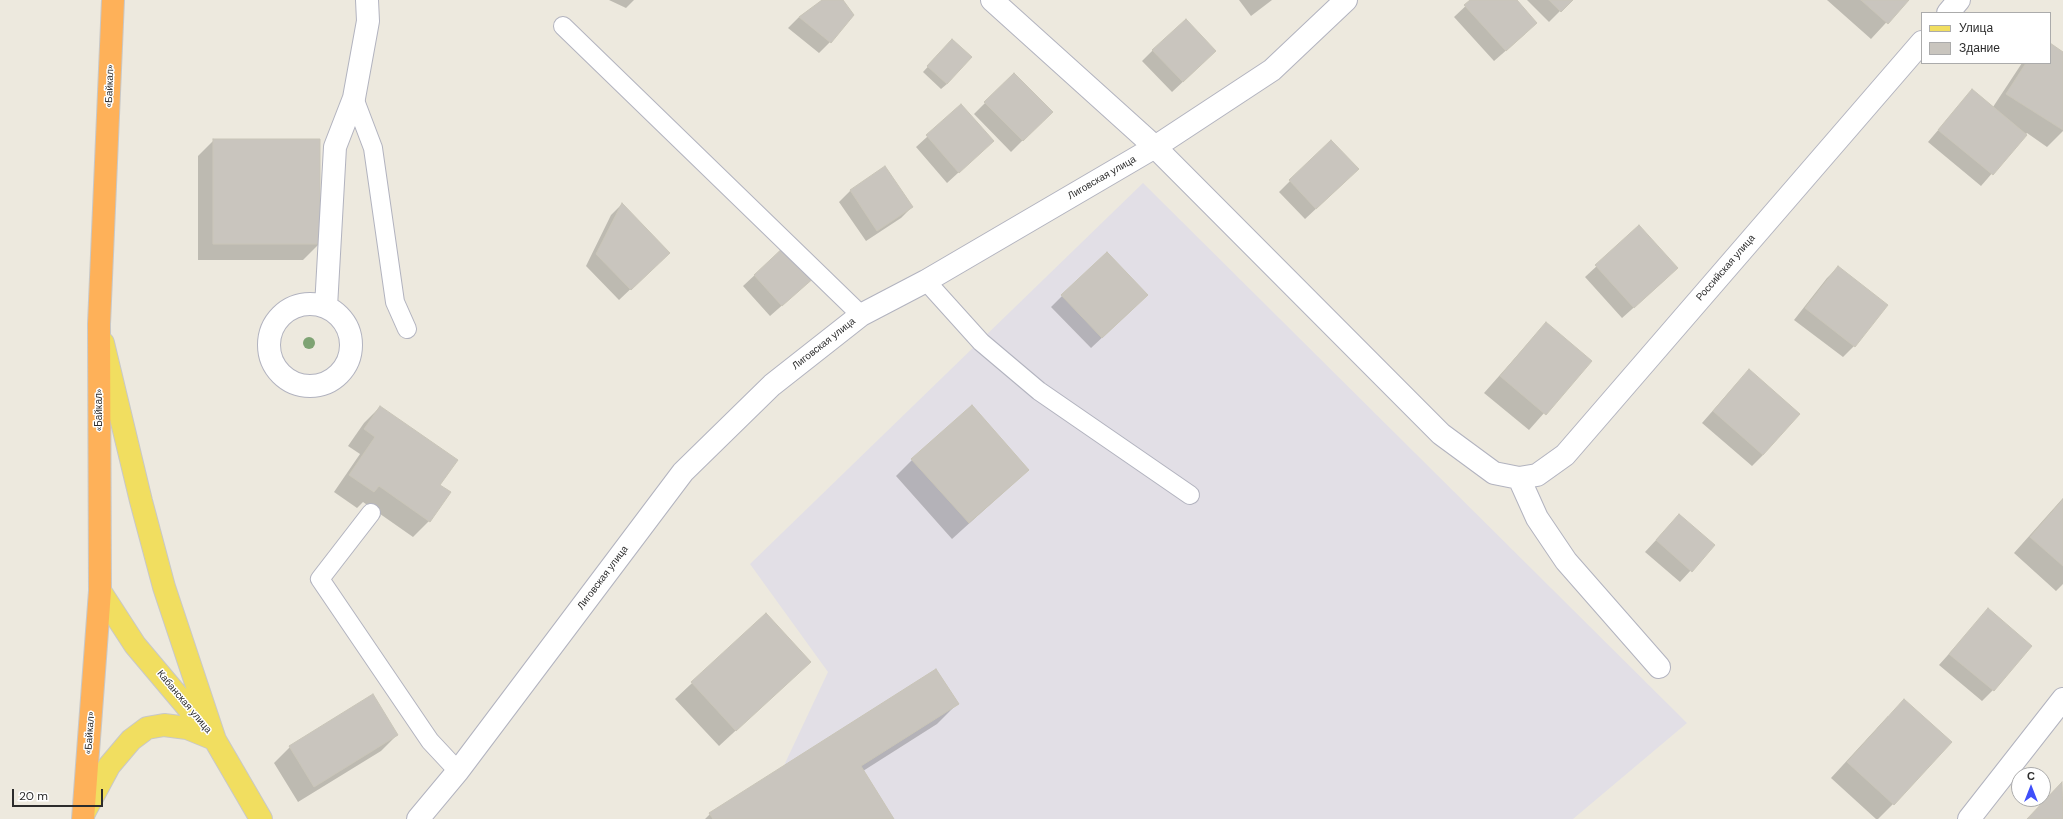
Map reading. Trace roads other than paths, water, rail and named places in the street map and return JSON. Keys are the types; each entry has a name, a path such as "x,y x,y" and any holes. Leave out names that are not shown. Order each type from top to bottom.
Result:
{"highway":[{"name":"«Байкал»","path":"84,815 100,591 99,324 113,0"}],"main road":[{"path":"99,324 141,501 164,586 215,740"},
{"name":"Кабанская улица","path":"100,591 135,644 215,740 261,819"},
{"path":"84,815 109,766 131,740 147,728 164,725 187,728 215,740"}],"street":[{"path":"326,307 335,147 354,98 368,21 368,0"},
{"path":"992,0 1155,147 1441,434 1494,473 1519,478 1537,518 1566,561 1659,667"},
{"name":"Лиговская улица","path":"418,819 458,771 683,472 772,385 861,315 926,281 1155,147 1272,70 1346,0"},
{"path":"1949,12 1959,0"},
{"name":"Российская улица","path":"1519,478 1537,475 1565,455 1921,43"},
{"path":"1969,819 2063,699"}],"lane":[{"path":"563,26 861,315"},
{"path":"354,98 374,148 395,302 408,328"},
{"path":"926,281 981,342 1039,391 1190,495"},
{"path":"371,513 320,579 430,741 458,771"}]}
